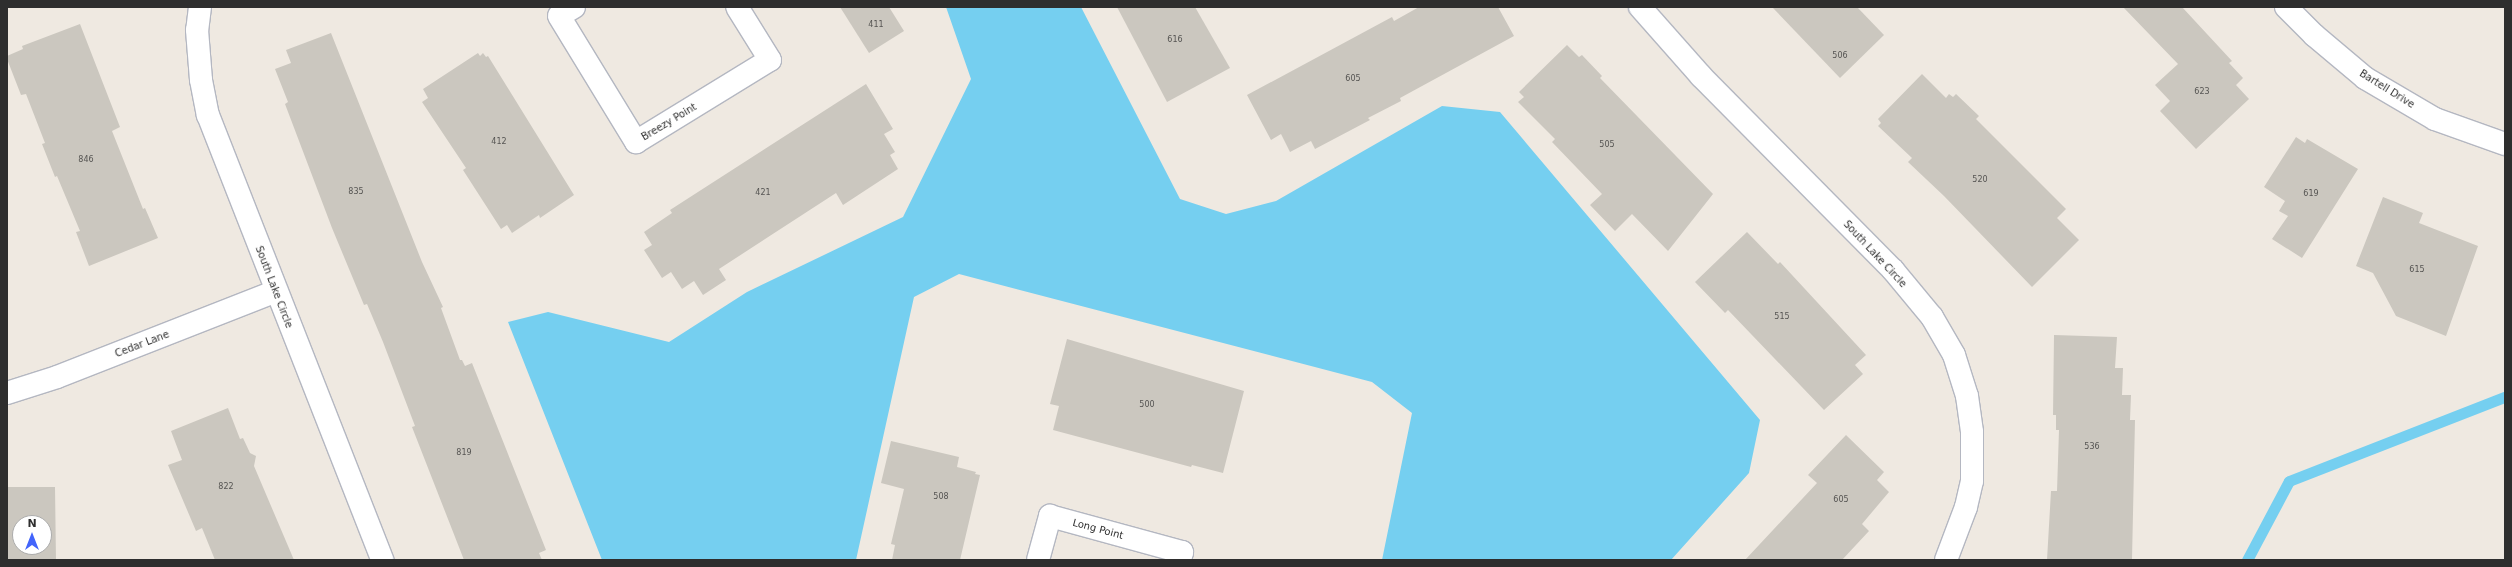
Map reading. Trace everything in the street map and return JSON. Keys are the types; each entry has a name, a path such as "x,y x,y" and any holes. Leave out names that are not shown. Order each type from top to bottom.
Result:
{"street":[{"name":"South Lake Circle","path":"200,7 197,30 201,80 208,115 382,560"},
{"name":"Breezy Point","path":"574,7 559,16 636,142 770,60 737,7"},
{"name":"South Lake Circle","path":"1640,7 1701,76 1893,270 1932,317 1954,355 1967,396 1972,432 1972,481 1966,507 1946,560"},
{"name":"Bartell Drive","path":"2286,7 2314,35 2366,78 2435,119 2505,144"},
{"name":"Cedar Lane","path":"7,393 58,377 276,291"},
{"name":"Long Point","path":"1038,560 1050,516 1182,552 1180,560"}],"water":[{"path":"946,7 1081,7 1180,199 1226,214 1276,201 1442,106 1500,112 1760,420 1749,473 1671,560 1382,560 1412,413 1372,382 959,274 914,297 856,560 602,560 508,322 548,312 669,342 747,292 903,217 971,79"}],"building":[{"path":"840,7 889,7 904,31 869,53"},
{"path":"1117,7 1195,7 1230,68 1167,102"},
{"path":"1419,7 1498,7 1514,36 1400,98 1401,101 1368,118 1370,120 1315,149 1311,141 1290,152 1281,134 1271,140 1247,95 1392,17 1394,21"},
{"path":"1772,7 1857,7 1884,35 1840,78"},
{"path":"2123,7 2182,7 2232,61 2229,63 2243,78 2236,85 2249,99 2196,149 2160,111 2170,101 2155,85 2178,64"},
{"path":"80,24 120,127 112,131 143,209 145,208 158,238 89,266 76,232 80,231 57,176 55,177 42,144 45,143 26,94 21,95 7,59 7,56 23,49 22,46"},
{"path":"331,33 422,262 443,307 441,308 460,360 462,360 465,366 472,363 546,550 539,553 542,560 464,560 412,427 415,426 383,342 367,304 364,305 332,228 285,104 288,102 275,69 291,63 286,50"},
{"path":"1567,45 1579,57 1582,55 1602,76 1600,78 1713,194 1668,251 1632,214 1615,231 1590,205 1602,194 1552,142 1555,139 1518,102 1524,97 1519,92"},
{"path":"478,53 480,56 483,53 486,57 488,56 574,195 540,218 539,215 512,233 507,225 501,229 463,170 466,168 422,102 428,98 423,89"},
{"path":"1922,74 1946,98 1949,94 1953,97 1956,94 1979,116 1976,119 2066,209 2057,218 2079,240 2032,287 1944,196 1908,162 1912,158 1878,126 1881,123 1878,119"},
{"path":"866,84 893,129 884,134 895,152 890,155 898,169 843,205 836,193 719,269 726,280 703,295 694,281 682,289 671,272 662,278 644,250 652,245 644,232 672,213 670,210"},
{"path":"2296,137 2305,143 2307,139 2358,169 2302,258 2272,239 2288,216 2279,211 2285,201 2264,187"},
{"path":"2383,197 2423,213 2419,223 2478,246 2446,336 2396,316 2373,273 2356,266"},
{"path":"1747,232 1778,264 1780,262 1866,355 1855,365 1863,374 1824,410 1728,310 1725,313 1695,282"},
{"path":"2054,335 2117,337 2115,368 2123,368 2122,395 2131,395 2130,420 2135,420 2132,560 2047,560 2051,491 2057,491 2059,430 2056,430 2056,415 2053,415"},
{"path":"1067,339 1244,391 1223,473 1192,465 1191,467 1053,430 1059,406 1050,404"},
{"path":"228,408 240,439 243,438 250,453 256,456 254,466 294,560 215,560 202,528 196,531 168,465 182,460 171,431"},
{"path":"1846,435 1884,472 1877,480 1889,492 1862,524 1869,531 1842,560 1745,560 1817,483 1808,475"},
{"path":"891,441 959,457 957,467 976,472 975,474 980,475 960,560 892,560 895,545 891,544 904,489 881,483"},
{"path":"7,487 55,487 56,560 7,560"}],"waterway":[{"path":"2247,560 2289,481 2505,397"}]}
